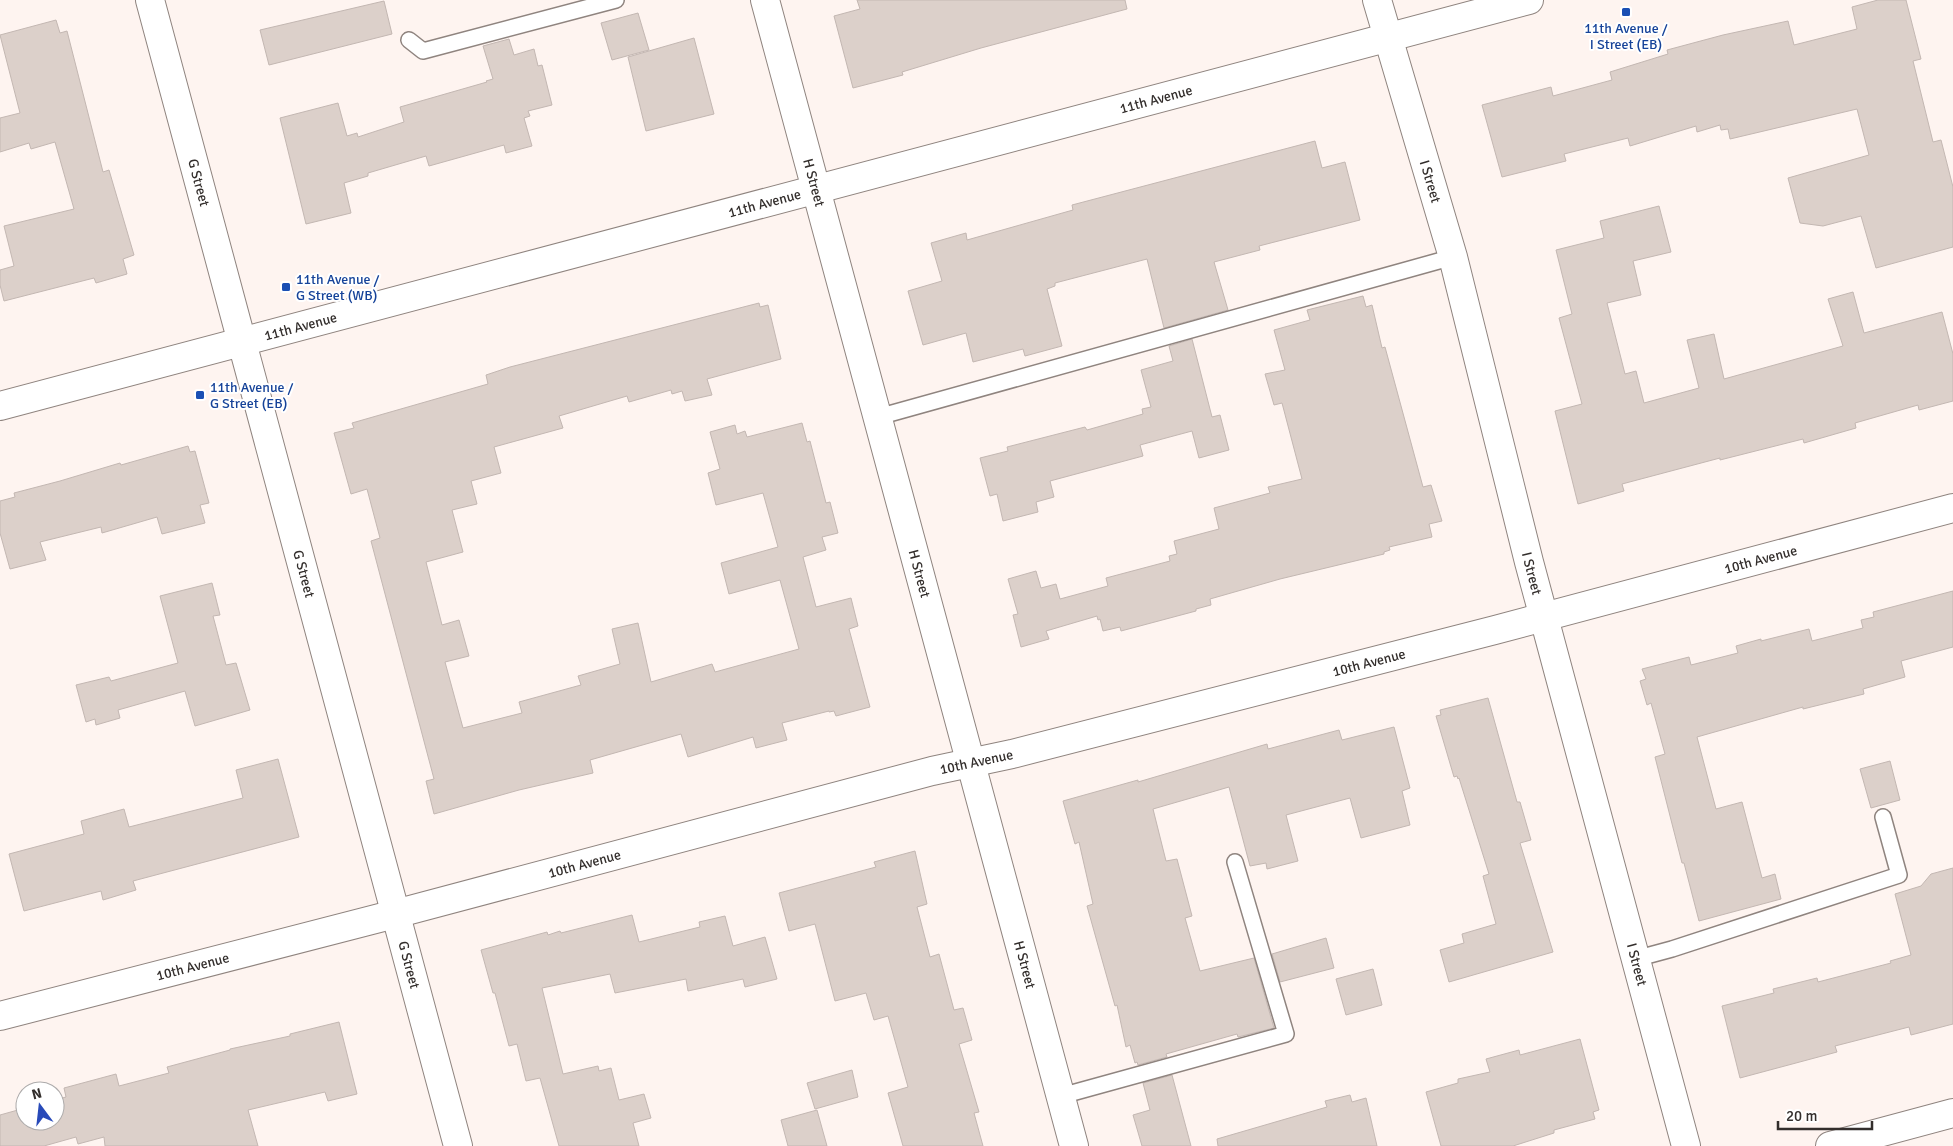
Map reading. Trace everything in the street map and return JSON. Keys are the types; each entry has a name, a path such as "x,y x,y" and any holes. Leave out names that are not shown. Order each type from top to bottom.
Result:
{"street":[{"name":"G Street","path":"150,0 394,914 458,1146"},
{"name":"H Street","path":"765,0 1074,1146"},
{"name":"I Street","path":"1377,0 1452,257 1544,617 1686,1146"},
{"name":"11th Avenue","path":"0,406 1529,0"},
{"name":"10th Avenue","path":"0,1016 394,914 932,771 971,764 1544,617 1953,508"},
{"path":"1830,1146 1953,1113"}],"lane":[{"path":"408,40 423,51 616,0"},
{"path":"878,417 1452,257"},
{"path":"1635,959 1672,949 1899,875 1884,817"},
{"path":"1061,1096 1286,1034 1236,862"}],"building":[{"path":"857,0 1125,0 1127,9 981,48 902,72 903,75 853,88 834,16 860,9"},
{"path":"1878,0 1906,0 1921,59 1913,61 1933,142 1941,140 1953,187 1953,247 1876,268 1861,216 1823,226 1800,223 1788,178 1869,155 1857,109 1730,139 1728,129 1721,130 1720,125 1697,132 1696,126 1630,146 1628,138 1564,154 1566,161 1502,177 1482,105 1551,87 1553,96 1612,80 1610,72 1668,54 1667,50 1723,35 1788,21 1794,45 1857,29 1852,7"},
{"path":"384,1 392,34 269,65 260,30"},
{"path":"638,13 649,50 612,60 601,23"},
{"path":"56,20 60,33 67,31 103,172 109,170 134,255 123,259 127,274 96,283 94,278 4,301 0,285 0,270 14,266 4,226 74,209 55,142 31,149 29,143 0,152 0,118 20,113 0,35"},
{"path":"694,38 714,114 646,131 628,57"},
{"path":"509,39 514,55 534,49 538,66 542,65 552,105 528,111 530,116 524,118 532,146 506,153 504,145 429,166 426,156 368,173 368,176 344,183 351,213 306,224 280,118 338,103 347,136 357,133 358,137 404,122 400,107 493,79 483,46"},
{"path":"1315,141 1322,168 1345,162 1360,220 1259,246 1260,250 1214,262 1228,310 1164,328 1147,259 1055,283 1055,286 1047,289 1062,346 1025,356 1023,349 973,362 966,333 923,345 908,291 942,281 931,243 966,233 967,240 1073,210 1072,205"},
{"path":"1659,206 1671,252 1633,261 1641,295 1607,303 1625,374 1636,371 1644,403 1699,388 1687,340 1714,334 1724,379 1843,346 1828,299 1853,292 1864,333 1942,312 1953,354 1953,401 1919,410 1918,405 1855,423 1856,428 1804,443 1803,439 1720,460 1720,458 1622,484 1624,491 1578,504 1555,411 1582,404 1559,318 1572,314 1556,250 1604,238 1600,221"},
{"path":"1363,296 1366,307 1372,305 1382,348 1385,347 1423,487 1431,485 1442,521 1429,524 1432,537 1389,547 1390,550 1384,552 1384,554 1280,579 1210,599 1211,605 1196,609 1196,611 1121,631 1120,627 1103,631 1100,619 1098,620 1097,616 1046,631 1049,639 1021,647 1013,615 1018,614 1008,579 1036,571 1041,588 1056,584 1060,599 1108,586 1106,578 1170,561 1169,556 1177,554 1174,541 1219,529 1214,508 1270,493 1268,487 1302,479 1282,403 1274,405 1265,374 1285,370 1274,330 1310,320 1307,310"},
{"path":"759,303 760,307 768,305 781,359 707,379 712,395 685,401 682,391 672,394 671,390 629,402 627,396 559,416 563,428 494,447 501,473 471,481 477,504 452,510 463,552 426,562 442,625 459,620 469,656 445,662 463,728 522,713 519,702 581,685 578,676 620,664 612,629 638,623 651,682 712,664 715,672 799,649 780,580 729,594 721,563 778,547 763,493 716,505 708,473 720,469 710,432 735,425 737,434 745,431 747,437 802,423 807,442 810,441 826,503 830,502 838,533 822,537 826,550 803,557 816,607 851,598 858,626 849,629 870,707 836,716 834,711 829,711 782,723 787,740 756,748 753,737 688,757 681,734 590,760 593,773 519,790 434,814 426,781 434,779 371,541 380,538 367,489 351,494 334,433 354,428 352,423 488,384 486,375 510,367"},
{"path":"1192,339 1212,417 1220,415 1229,450 1199,458 1192,431 1140,445 1143,456 1050,481 1054,497 1036,502 1038,512 1003,521 997,494 990,496 980,458 1008,451 1007,447 1085,427 1087,430 1143,414 1142,409 1151,407 1141,370 1173,361 1169,346"},
{"path":"188,446 190,452 195,451 209,503 200,505 205,523 162,534 157,517 102,533 101,527 40,542 46,560 10,569 0,533 0,501 15,497 14,493"},
{"path":"212,583 220,615 213,616 226,665 236,663 250,710 195,726 185,691 118,710 120,718 96,725 95,719 86,722 76,685 109,677 111,681 178,663 160,596"},
{"path":"1953,591 1953,647 1901,661 1905,677 1863,689 1864,694 1803,709 1803,707 1697,737 1716,809 1742,802 1762,878 1775,874 1781,899 1699,921 1655,757 1665,754 1651,703 1647,705 1640,681 1646,679 1642,669 1689,657 1691,665 1738,653 1736,646 1809,629 1812,641 1863,628 1861,620 1874,617 1873,612"},
{"path":"1488,698 1517,802 1520,802 1531,840 1520,843 1553,952 1449,982 1440,950 1464,943 1462,934 1496,924 1483,876 1489,874 1459,778 1457,776 1454,777 1436,716 1441,715 1440,710"},
{"path":"1394,727 1410,788 1402,791 1410,825 1361,838 1350,798 1286,815 1298,861 1267,869 1266,863 1250,866 1229,787 1153,809 1166,861 1177,859 1192,916 1185,918 1200,971 1254,958 1274,1028 1238,1037 1237,1034 1166,1054 1167,1057 1138,1065 1137,1062 1135,1063 1130,1045 1126,1047 1117,1005 1115,1006 1087,906 1093,904 1079,842 1075,844 1063,801 1138,780 1138,782 1267,744 1268,749 1339,730 1342,740"},
{"path":"278,759 299,837 133,881 136,890 103,900 101,891 24,911 9,854 84,834 81,821 124,809 129,827 243,798 236,770"},
{"path":"1890,761 1900,800 1871,808 1860,769"},
{"path":"915,851 927,904 917,907 930,957 939,954 954,1010 963,1008 972,1040 959,1044 979,1112 974,1113 983,1146 903,1146 888,1093 908,1087 888,1016 874,1020 866,993 835,1001 815,924 789,931 779,893 876,867 874,862"},
{"path":"1953,868 1953,1024 1911,1035 1909,1027 1835,1046 1837,1052 1740,1078 1722,1006 1774,993 1773,989 1817,978 1818,982 1891,963 1890,961 1911,955 1895,894 1921,886 1931,874"},
{"path":"632,915 639,942 700,927 699,922 725,916 733,946 765,937 777,979 745,987 743,979 688,991 686,979 615,993 610,974 542,988 563,1074 598,1066 599,1071 611,1068 619,1100 644,1094 651,1118 633,1123 639,1146 559,1146 540,1078 526,1081 517,1044 509,1046 481,950 547,932 548,935 560,931 561,933"},
{"path":"1326,938 1334,968 1280,982 1272,954"},
{"path":"1373,969 1382,1005 1346,1015 1336,979"},
{"path":"339,1022 357,1094 328,1101 325,1092 248,1110 258,1146 105,1146 104,1137 78,1144 76,1137 44,1146 0,1146 0,1115 15,1111 15,1131 65,1131 65,1088 116,1074 119,1086 169,1073 167,1067 230,1049 290,1036 290,1034"},
{"path":"1580,1039 1599,1110 1593,1112 1595,1119 1554,1130 1554,1133 1513,1146 1441,1146 1426,1092 1458,1083 1458,1079 1490,1072 1486,1059 1519,1050 1520,1055"},
{"path":"852,1070 858,1097 815,1109 807,1083"},
{"path":"1172,1075 1191,1146 1142,1146 1133,1115 1150,1110 1143,1083"},
{"path":"1350,1095 1352,1102 1366,1098 1377,1146 1218,1146 1217,1139 1327,1107 1325,1101"},
{"path":"817,1110 827,1146 788,1146 781,1120"}],"place":[{"name":"11th Avenue / I Street (EB)","path":"1626,12"},
{"name":"11th Avenue / G Street (WB)","path":"286,287"},
{"name":"11th Avenue / G Street (EB)","path":"200,395"}]}
